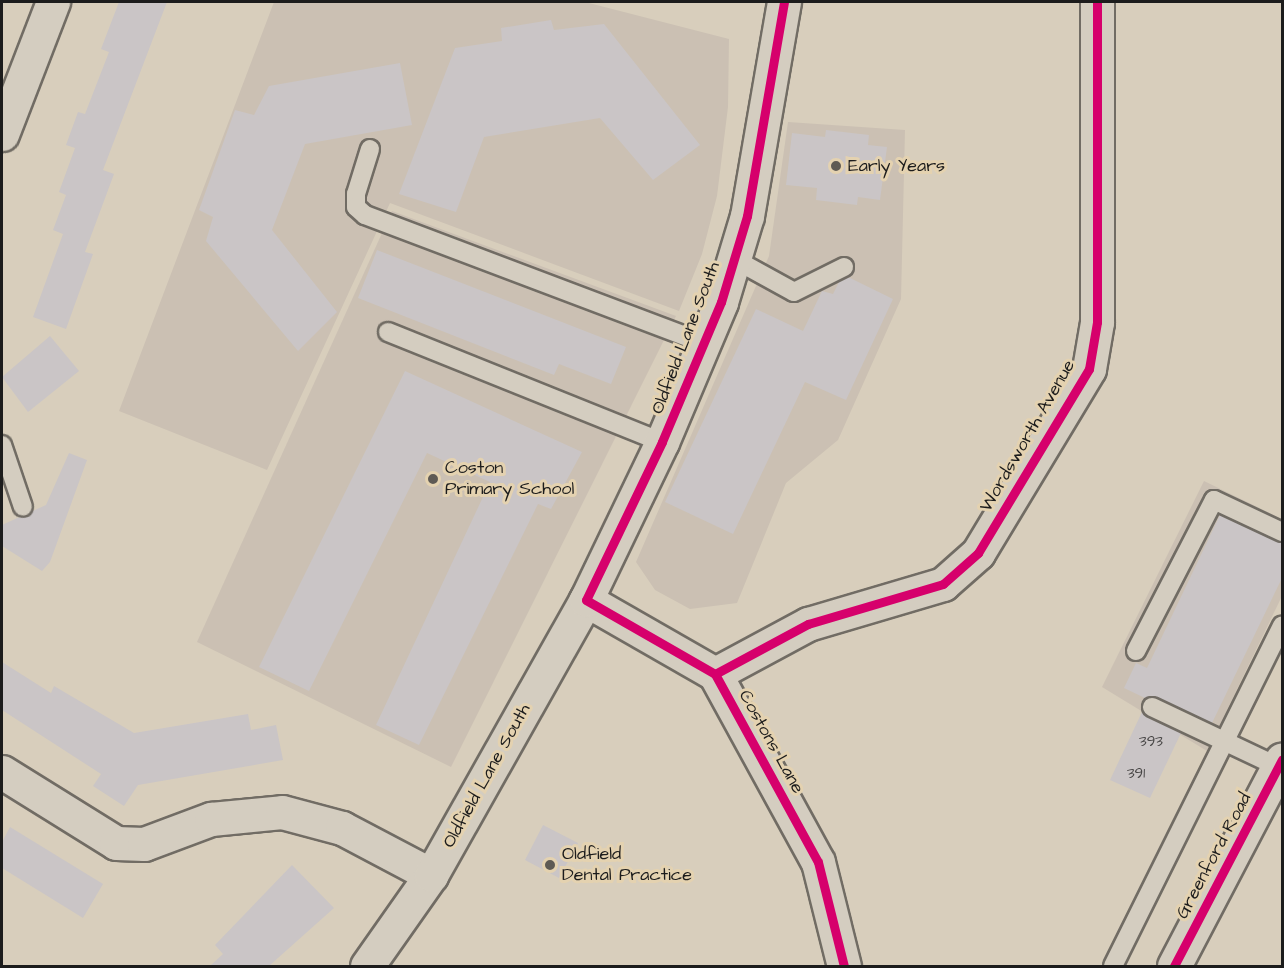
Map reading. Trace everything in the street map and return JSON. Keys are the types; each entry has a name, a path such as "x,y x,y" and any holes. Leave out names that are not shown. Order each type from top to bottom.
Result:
{"street":[{"path":"2,134 53,2"},
{"name":"Oldfield Lane South","path":"367,966 431,875 586,600 662,442 704,342 747,216 784,2"},
{"name":"Wordsworth Avenue","path":"715,674 808,624 944,584 978,554 1089,369 1097,322 1097,2"},
{"path":"586,600 715,674"},
{"name":"Costons Lane","path":"715,674 818,862 844,966"},
{"name":"Greenford Road","path":"1174,966 1281,763"},
{"path":"2,772 116,843 144,844 211,819 282,812 342,828 431,875"}],"lane":[{"path":"370,149 356,194 356,207 365,215 704,342"},
{"path":"734,259 794,292 844,267"},
{"path":"388,332 662,442"},
{"path":"2,445 23,507"},
{"path":"1136,651 1214,500 1282,532"},
{"path":"1113,966 1282,626"},
{"path":"1152,707 1226,742 1281,763"}],"shaded area":[{"path":"274,2 585,2 729,39 728,107 717,196 702,254 679,311 390,203 267,470 119,411"},
{"path":"788,122 905,130 901,299 838,440 786,483 737,603 690,609 655,590 636,562 769,256"},
{"name":"Coston Primary School","path":"392,211 676,316 451,767 197,642"},
{"path":"1204,481 1282,519 1282,596 1207,751 1102,687"}],"building":[{"path":"119,2 167,2 103,170 114,174 85,252 93,254 66,329 33,317 63,234 53,230 66,195 59,192 75,148 66,145 78,112 85,114 109,52 101,49"},
{"path":"551,20 554,30 604,24 700,145 653,180 600,118 484,137 456,212 399,194 455,48 502,41 501,28"},
{"path":"400,63 412,125 305,144 272,230 337,312 298,351 206,241 213,217 199,210 235,110 254,115 269,86"},
{"name":"Early Years","path":"826,130 869,135 868,145 887,147 880,200 858,197 857,205 816,200 817,188 786,185 792,133 825,137"},
{"path":"377,250 626,347 611,384 559,364 554,375 358,298"},
{"path":"848,277 893,299 846,400 805,382 733,534 665,502 756,309 803,331 822,291 833,294 839,282"},
{"path":"50,336 79,371 28,412 2,377"},
{"path":"405,371 582,452 551,509 538,504 419,745 376,725 490,482 427,453 309,691 259,667"},
{"path":"69,453 87,460 50,562 42,571 2,546 2,525 46,505"},
{"path":"1220,515 1282,543 1282,578 1212,723 1157,697 1145,698 1124,688 1136,663 1147,668"},
{"path":"2,662 51,693 54,686 134,733 248,714 251,730 276,725 283,760 138,785 124,806 93,786 101,774 2,710"},
{"path":"1142,712 1181,733 1150,798 1110,780"},
{"name":"Oldfield Dental Practice","path":"543,825 578,843 559,878 525,860"},
{"path":"10,827 103,884 83,918 2,868 2,842"},
{"path":"292,865 334,908 269,966 210,966 223,954 215,945"}],"cycle path":[{"path":"784,2 747,216 721,302 662,442 586,600 715,674 818,862 844,966"},
{"path":"715,674 808,624 943,584 978,553 1089,369 1097,322 1097,2"},
{"path":"1174,966 1282,759"}],"place":[{"name":"Early Years","path":"836,166"},
{"name":"Coston Primary School","path":"433,479"},
{"name":"Oldfield Dental Practice","path":"550,865"}]}
